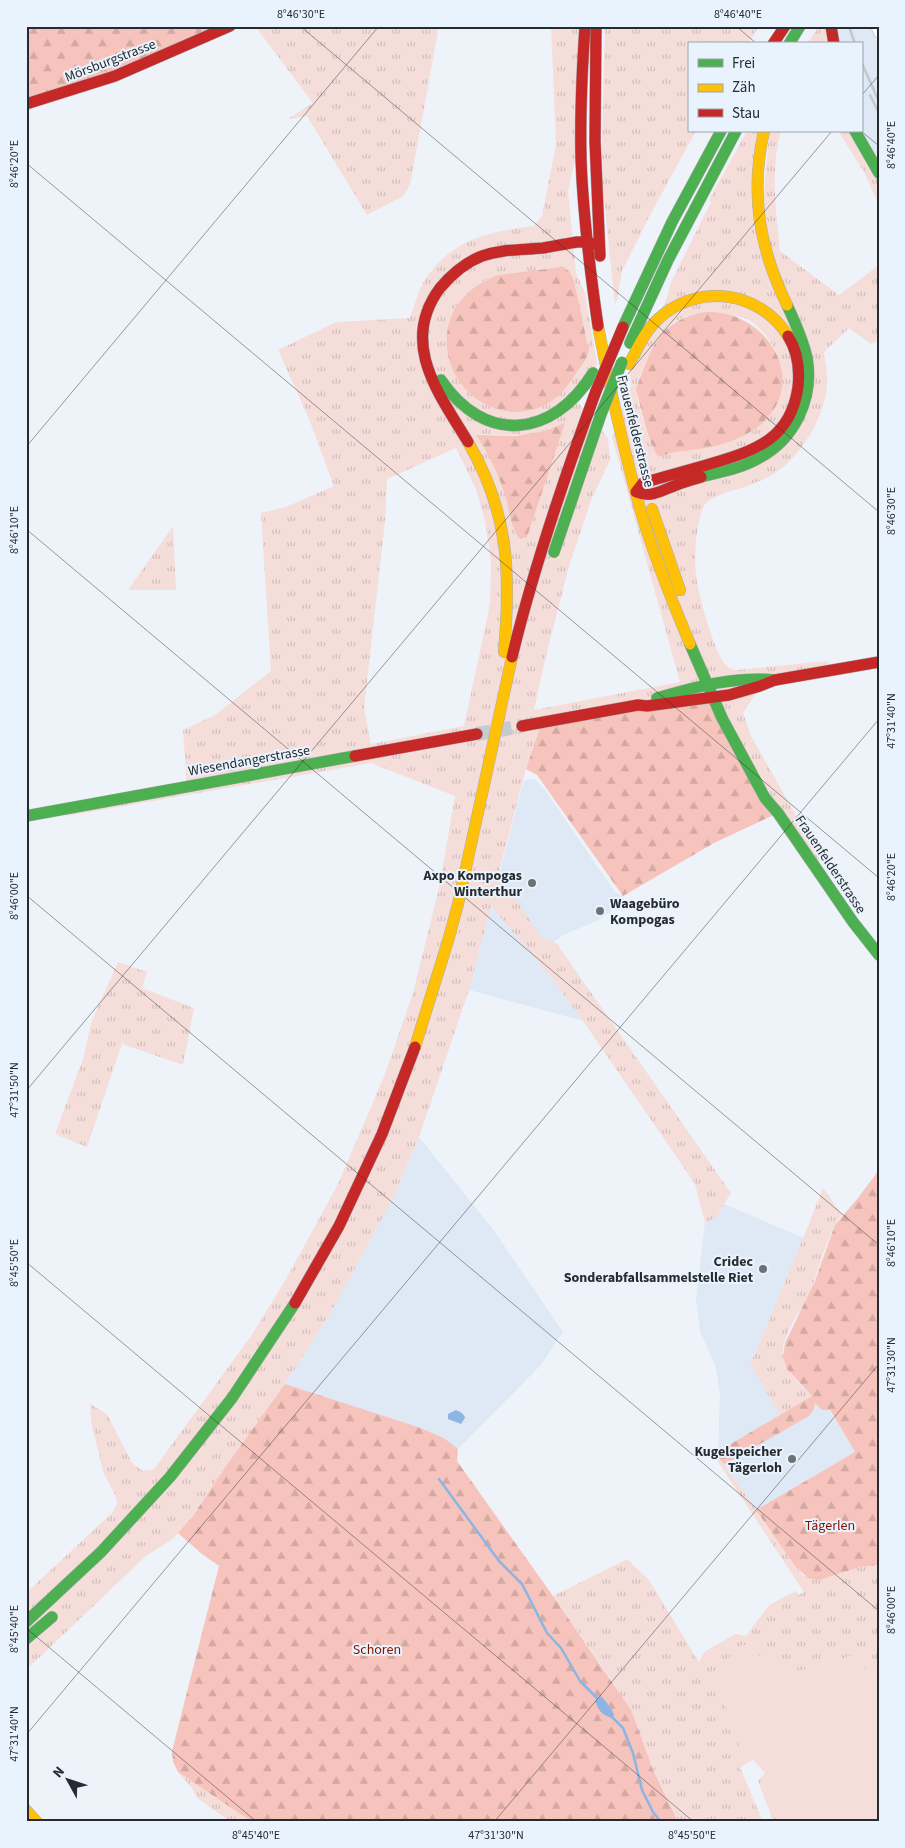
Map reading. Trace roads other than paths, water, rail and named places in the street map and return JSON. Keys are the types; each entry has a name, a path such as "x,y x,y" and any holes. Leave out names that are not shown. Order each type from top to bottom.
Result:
{"main road":[{"name":"Mörsburgstrasse","path":"26,104 114,76 230,26"},
{"name":"Frauenfelderstrasse","path":"585,26 581,83 581,151 588,254 598,326 608,379 640,488"},
{"name":"Frauenfelderstrasse","path":"596,26 594,181 599,245 614,364 654,554 712,684"},
{"path":"775,42 784,26"},
{"path":"790,42 800,26"},
{"path":"800,42 809,26"},
{"path":"831,26 834,42"},
{"path":"26,1622 110,1544 155,1495 232,1400 278,1333 340,1226 385,1130 429,1008 449,939 497,720 523,615 564,478 596,391 648,270 720,132"},
{"path":"551,562 601,414 627,351 668,260 735,132"},
{"path":"601,414 650,329 671,308 693,298 720,294 748,300 764,309 774,317 791,338 798,356 800,370 799,392 791,414 780,430 765,444 755,450 640,488 648,496 761,458 779,445 799,418 806,401 809,381 807,354 773,274 760,226 757,179 764,132"},
{"path":"856,132 879,173"},
{"path":"497,720 508,591 504,532 496,502 485,474 430,380 424,354 424,329 428,310 437,294 453,275 470,262 498,252 555,246 572,242 587,242 599,245"},
{"path":"599,245 588,254 494,263 476,270 462,279 446,297 436,318 432,343 435,364 446,388 463,406 484,419 509,425 528,424 555,414 572,402 593,373 621,314 648,270"},
{"name":"Frauenfelderstrasse","path":"648,496 717,697 774,794 778,813 852,922 879,955"},
{"path":"638,705 647,706 717,697 760,687 775,680 879,662"},
{"path":"522,726 638,705 648,700 712,684 760,678 775,680"},
{"name":"Wiesendangerstrasse","path":"26,816 477,734"},
{"path":"26,1639 62,1607"},
{"path":"26,1810 37,1822"}],"street":[{"path":"876,26 879,33"}],"water":[{"path":"456,1410 462,1413 465,1418 461,1424 448,1419 448,1414"},
{"path":"601,1696 612,1710 614,1715 612,1718 601,1712 595,1701"}],"waterway":[{"path":"439,1479 499,1561 522,1584 547,1633 561,1648 580,1681 598,1699"},
{"path":"611,1716 623,1728 633,1753 642,1790 653,1812 661,1822"}],"tunnel":[{"path":"477,734 522,726"}],"railway":[{"path":"849,26 854,42"},
{"path":"862,63 879,102"},
{"path":"870,95 879,113"}],"place":[{"name":"Axpo Kompogas Winterthur","path":"532,883"},
{"name":"Waagebüro Kompogas","path":"600,911"},
{"name":"Cridec Sonderabfallsammelstelle Riet","path":"763,1269"},
{"name":"Kugelspeicher Tägerloh","path":"792,1459"}],"park label":[{"name":"Tägerlen","path":"830,1525"},
{"name":"Schoren","path":"377,1649"}]}
